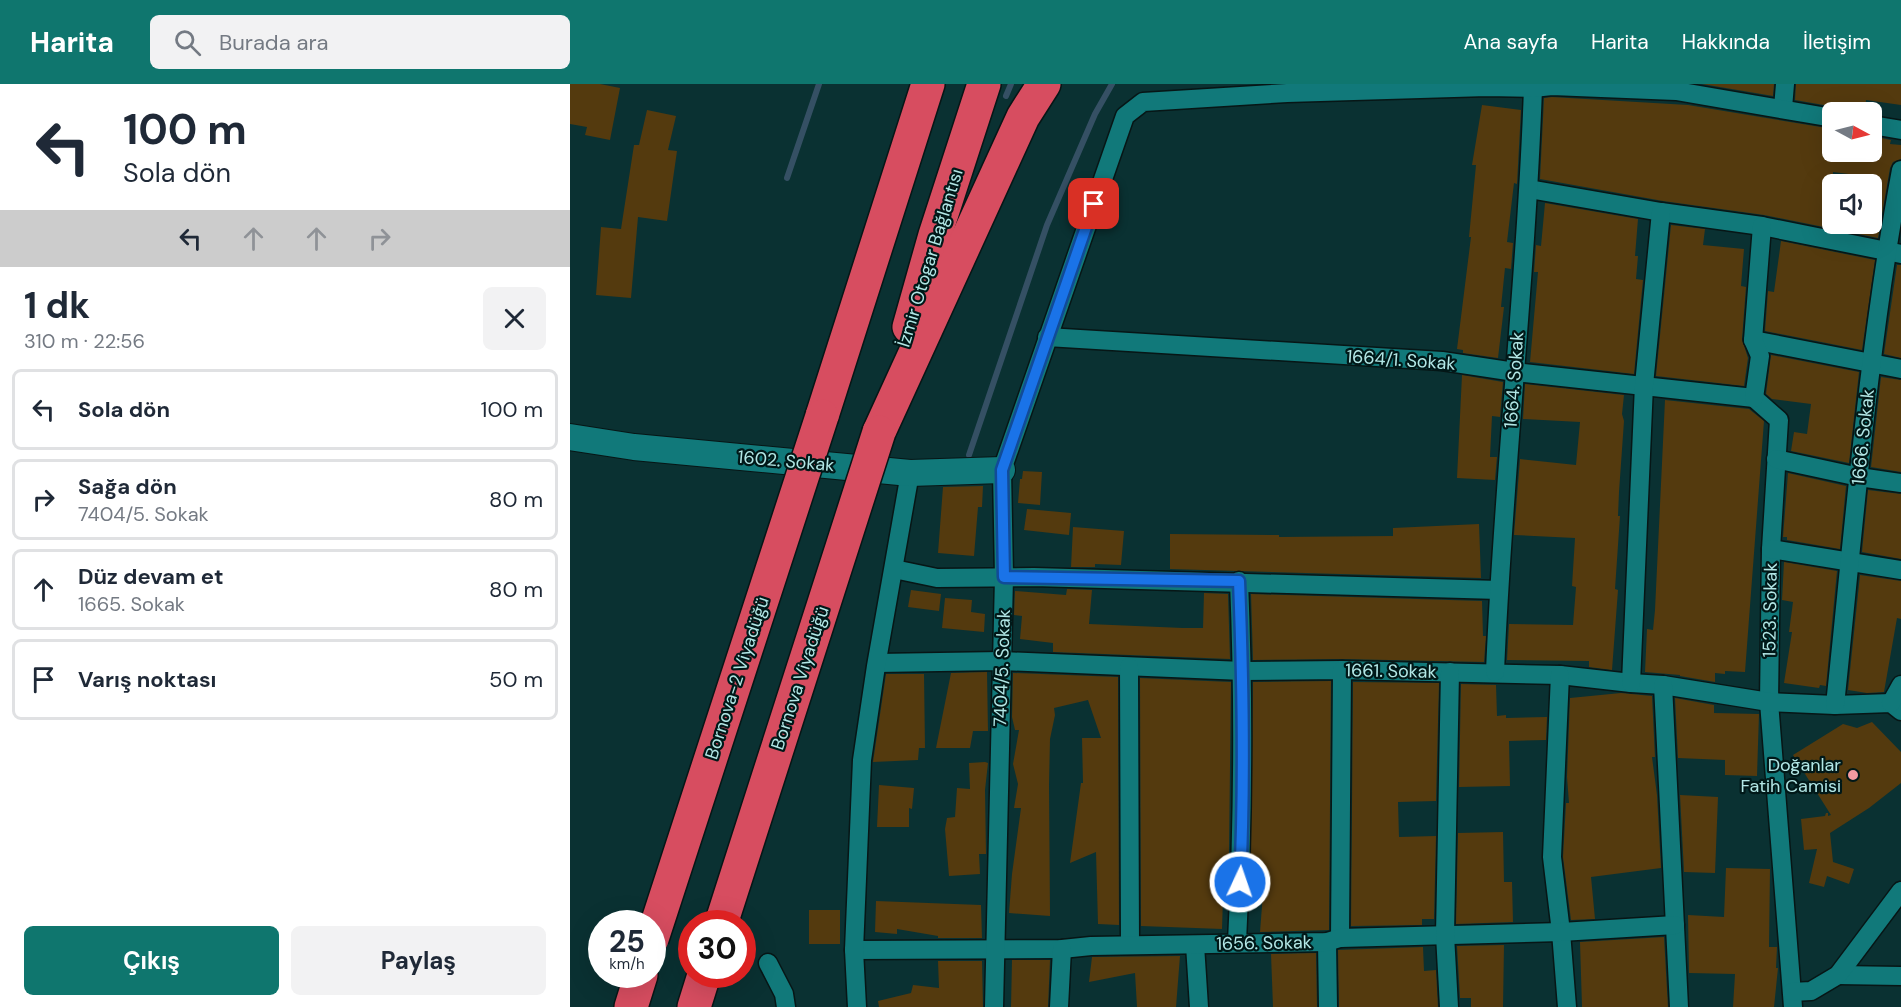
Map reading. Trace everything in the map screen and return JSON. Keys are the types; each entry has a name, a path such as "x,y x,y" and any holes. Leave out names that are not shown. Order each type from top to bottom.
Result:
{"highway":[{"name":"Bornova-2 Viyadüğü","path":"661,910 928,84"},
{"name":"İzmir Otogar Bağlantısı","path":"879,432 935,236 984,84"},
{"path":"879,432 1023,117 1044,84"},
{"name":"Bornova Viyadüğü","path":"725,910 879,432"},
{"path":"631,1007 637,988"},
{"path":"694,1007 700,988"}],"street":[{"path":"1783,108 1785,84"},
{"name":"7404/5. Sokak","path":"994,1007 1004,577 1002,470 1125,116 1143,102 1287,93 1487,87 1533,88 1552,85 1676,88 1822,116"},
{"name":"1664. Sokak","path":"1495,672 1529,189 1533,88"},
{"path":"1882,127 1901,130"},
{"name":"1666. Sokak","path":"1835,705 1870,363 1893,253 1901,170"},
{"path":"1529,189 1661,212 1762,225 1893,253"},
{"path":"1631,683 1644,385 1661,212"},
{"path":"1754,398 1760,356 1753,340 1762,225"},
{"name":"1664/1. Sokak","path":"1047,337 1442,361 1515,372 1754,398"},
{"path":"1753,340 1901,369"},
{"name":"1523. Sokak","path":"1754,398 1779,420 1771,549 1769,702 1793,1000"},
{"name":"1602. Sokak","path":"570,437 634,447 910,473 1002,470"},
{"path":"1776,459 1859,477 1901,483"},
{"path":"857,1007 854,950 862,760 910,473"},
{"path":"1771,549 1901,570"},
{"path":"894,569 937,578 1239,581 1499,590"},
{"path":"1237,942 1242,841 1242,671 1239,581"},
{"name":"1661. Sokak","path":"877,663 1002,662 1242,671 1495,672 1560,675 1663,685 1769,702 1896,707"},
{"path":"1129,667 1130,945"},
{"path":"1328,1007 1334,940 1342,670"},
{"path":"1449,1007 1445,935 1450,672"},
{"path":"1560,675 1552,857 1567,1007"},
{"path":"1663,685 1679,1007"},
{"path":"1896,707 1901,685"},
{"path":"1793,1000 1812,992 1838,975 1901,891"},
{"name":"1656. Sokak","path":"854,950 1062,949 1091,946 1195,945 1561,932 1675,925"},
{"path":"1195,945 1199,1007"},
{"path":"1059,1007 1062,949"},
{"path":"768,963 784,994 786,1007"},
{"path":"1838,975 1901,976"}],"building":[{"path":"570,84 600,84 620,88 610,140 585,135 587,127 570,124"},
{"path":"1702,84 1774,84 1773,96"},
{"path":"1796,84 1901,84 1901,105 1866,100 1866,102 1822,102 1822,105 1795,100"},
{"path":"1552,97 1688,105 1822,127 1822,162 1882,162 1882,138 1891,140 1890,144 1901,145 1901,159 1893,162 1890,168 1882,215 1882,174 1833,172 1833,174 1822,174 1822,227 1764,215 1663,201 1540,179 1544,98"},
{"path":"1482,105 1521,110 1517,184 1514,183 1507,242 1513,243 1511,269 1505,268 1501,307 1504,307 1498,358 1463,353 1463,350 1457,349 1471,237 1469,237 1476,165 1472,165"},
{"path":"647,110 676,116 668,150 677,151 667,221 638,217 631,298 596,295 601,227 621,229 634,145 639,145"},
{"path":"1545,203 1638,219 1636,279 1643,280 1634,374 1530,362 1538,272 1534,272 1536,245 1541,246"},
{"path":"1671,225 1705,229 1703,245 1744,249 1741,286 1746,287 1742,339 1748,358 1744,386 1656,376"},
{"path":"1858,234 1879,234 1878,238"},
{"path":"1781,241 1875,260 1862,350 1765,331 1768,291 1774,292"},
{"path":"1897,265 1901,265 1901,358 1884,354"},
{"path":"1771,355 1859,372 1849,463 1791,451 1794,432 1807,434 1811,404 1772,399 1766,394"},
{"path":"1462,375 1503,382 1500,417 1492,416 1490,457 1497,457 1495,480 1457,478"},
{"path":"1881,377 1901,380 1901,472 1871,467"},
{"path":"1525,384 1624,395 1615,589 1618,590 1612,670 1589,667 1589,661 1507,660 1509,624 1573,625 1576,587 1572,586 1575,538 1514,535 1520,459 1576,465 1580,422 1523,419"},
{"path":"1665,400 1749,409 1764,421 1745,672 1715,673 1715,682 1680,675 1645,672 1647,629 1653,630 1655,610"},
{"path":"1023,471 1042,472 1040,505 1018,503"},
{"path":"1788,473 1846,486 1840,549 1787,540 1787,537 1783,537"},
{"path":"983,486 982,507 978,507 974,556 938,553 943,487"},
{"path":"1868,490 1901,494 1901,559 1862,552"},
{"path":"1027,509 1071,513 1069,535 1024,530"},
{"path":"1479,524 1481,578 1170,569 1170,534 1279,535 1279,537 1393,536 1393,528"},
{"path":"1073,527 1124,531 1121,565 1095,564 1095,567 1071,567"},
{"path":"1784,562 1837,571 1826,686 1820,685 1819,688 1784,683 1792,632 1789,632 1793,602 1782,600"},
{"path":"1860,575 1901,581 1901,619 1897,618 1884,692 1867,693 1848,690"},
{"path":"1067,589 1092,590 1089,624 1183,628 1203,628 1204,593 1228,594 1230,659 1053,652 1053,643 1020,639 1022,616 1014,615 1015,591 1066,595"},
{"path":"911,590 941,594 939,611 908,607"},
{"path":"1251,594 1482,601 1483,636 1486,636 1484,662 1253,660"},
{"path":"945,598 972,600 971,612 985,614 984,632 942,628"},
{"path":"987,672 988,731 973,731 970,748 936,748 951,673"},
{"path":"1013,673 1118,677 1119,925 1098,924 1096,852 1070,863 1081,783 1083,783 1082,738 1101,738 1088,700 1054,708 1055,715 1050,739 1049,785 1050,916 1009,913 1021,808 1014,808 1018,784 1013,764 1019,730 1015,730 1012,717"},
{"path":"886,674 924,674 925,748 919,748 918,760 873,762"},
{"path":"1140,678 1231,682 1228,891 1225,891 1225,898 1223,898 1222,929 1141,926"},
{"path":"1331,681 1329,930 1260,932 1263,893 1250,892 1253,682"},
{"path":"1353,682 1439,683 1436,801 1398,802 1399,837 1436,836 1434,919 1422,919 1422,925 1351,926"},
{"path":"1461,684 1496,685 1497,716 1506,715 1506,718 1547,717 1546,740 1509,741 1510,786 1459,787"},
{"path":"1621,693 1652,696 1655,757 1652,757 1657,795 1661,868 1591,877 1595,919 1571,920 1563,857 1566,803 1569,803 1567,777 1570,698"},
{"path":"1675,698 1714,705 1714,713 1759,714 1757,776 1725,775 1725,760 1678,758"},
{"name":"Doğanlar Fatih Camisi","path":"1872,722 1901,752 1901,783 1869,808 1830,833 1833,862 1854,869 1849,884 1827,876 1824,887 1809,883 1817,849 1804,850 1801,819 1825,816 1826,813 1828,816 1831,815 1793,755 1843,724 1857,728"},
{"path":"969,763 988,763 985,790 986,854 979,854 980,874 949,876 945,829 947,818 955,817 957,788 970,789"},
{"path":"879,785 914,788 912,809 909,808 909,827 877,827"},
{"path":"1680,795 1718,797 1715,873 1684,872"},
{"path":"1503,832 1504,882 1512,882 1513,922 1456,924 1458,833"},
{"path":"1726,868 1770,869 1769,947 1777,947 1776,968 1778,968 1774,1007 1733,1007 1735,974 1689,973 1688,915 1724,917"},
{"path":"876,901 981,905 982,938 938,938 938,936 897,929 897,934 875,932"},
{"path":"809,910 840,910 840,944 809,944"},
{"path":"1664,937 1668,1007 1582,1007 1580,942"},
{"path":"1504,945 1503,1007 1471,1007 1471,998 1460,998 1457,946"},
{"path":"1423,947 1424,971 1436,970 1438,1007 1339,1007 1338,950"},
{"path":"1316,953 1317,1007 1273,1007 1271,954"},
{"path":"1180,956 1176,1007 1137,1007 1135,973 1089,982 1092,957"},
{"path":"1012,960 1050,960 1048,1007 1011,1007"},
{"path":"938,961 982,961 983,1007 879,1007 878,1001 911,993 913,985 939,988"}],"waterway":[{"path":"787,178 819,84"},
{"path":"1006,96 1011,84"},
{"path":"969,455 1047,225 1095,114 1112,84"}],"place":[{"name":"Doğanlar Fatih Camisi","path":"1853,775"}],"route":[{"path":"1094,204 1002,470 1004,577 1239,581 1242,671 1240,882"}]}
